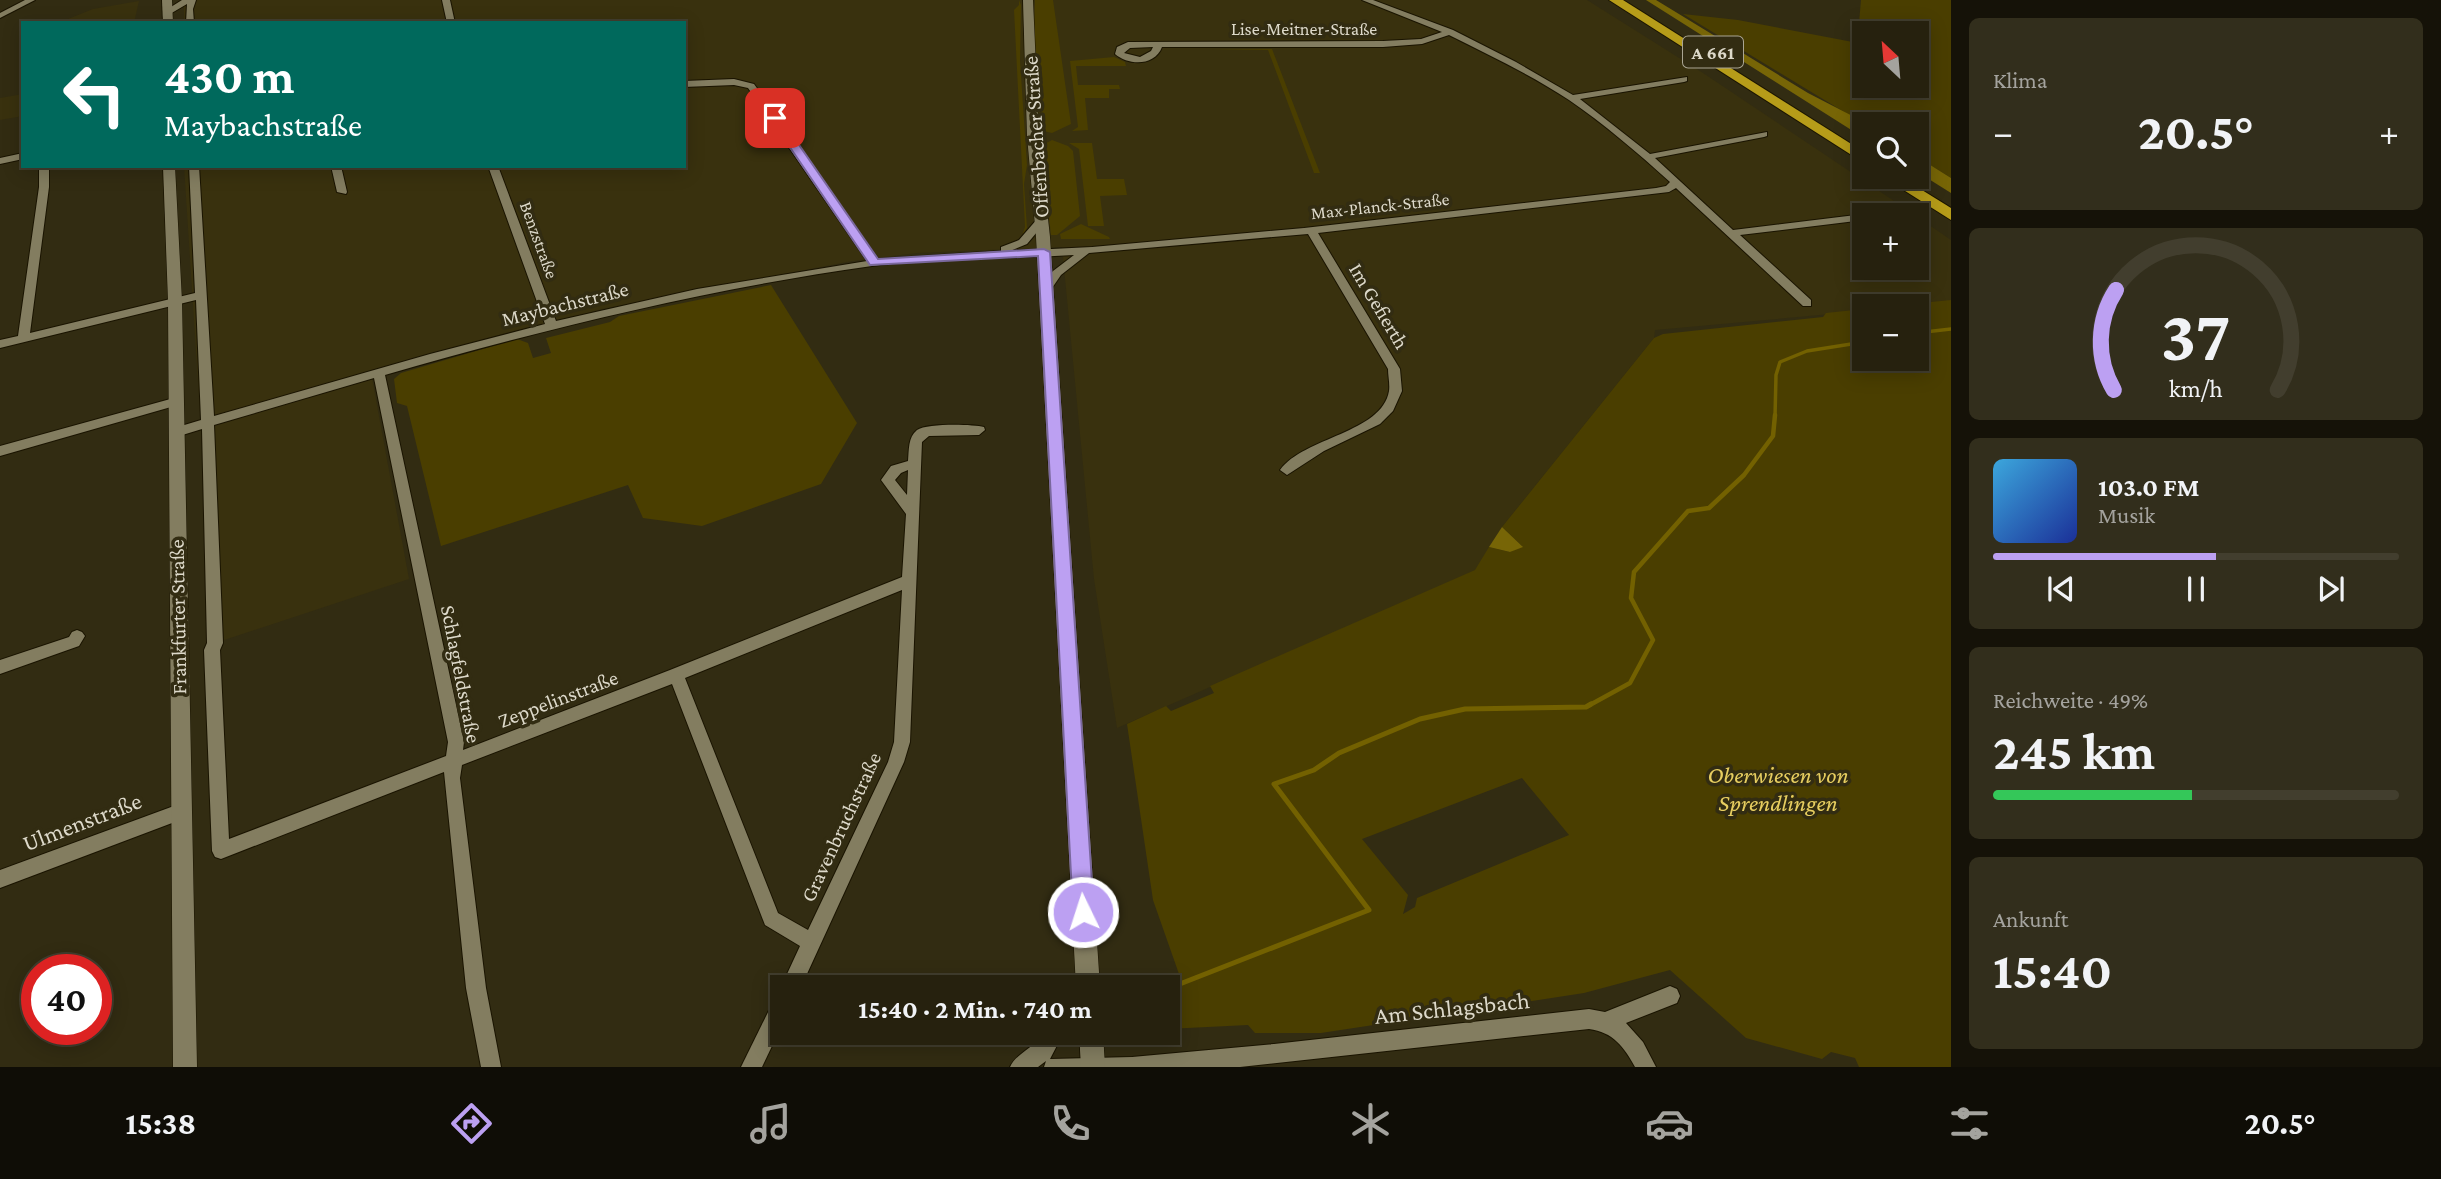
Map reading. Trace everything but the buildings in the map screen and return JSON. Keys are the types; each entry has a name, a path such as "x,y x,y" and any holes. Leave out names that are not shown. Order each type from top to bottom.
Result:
{"highway":[{"name":"A 661","path":"1615,0 1852,151"},
{"name":"A 661","path":"1632,1 1852,139"},
{"path":"1929,188 1951,202"},
{"path":"1910,189 1951,215"}],"street":[{"path":"0,16 31,0"},
{"path":"167,11 190,0"},
{"path":"190,0 190,21"},
{"path":"446,0 451,21"},
{"name":"Offenbacher Straße","path":"1028,0 1033,136 1042,220 1087,975"},
{"path":"1366,0 1450,32 1572,98 1671,177 1807,303"},
{"name":"Lise-Meitner-Straße","path":"1157,44 1383,44 1422,41 1450,32"},
{"path":"1572,98 1684,79"},
{"path":"686,84 742,82 754,90 874,262"},
{"path":"1648,157 1764,134"},
{"path":"0,161 21,156"},
{"path":"23,339 44,168"},
{"name":"Frankfurter Straße","path":"169,168 175,301 174,402 185,1067"},
{"name":"Frankfurter Straße","path":"194,168 208,423 215,643 212,653 221,851"},
{"path":"336,168 342,192"},
{"name":"Benzstraße","path":"494,168 552,326"},
{"name":"Max-Planck-Straße","path":"1044,252 1086,251 1311,231 1656,191 1669,189 1675,183"},
{"path":"1732,233 1852,218"},
{"name":"Maybachstraße","path":"972,255 1018,244 1042,220"},
{"name":"Im Gefierth","path":"1287,470 1301,457 1376,421 1390,409 1397,388 1394,369 1311,231"},
{"path":"1046,289 1057,273 1086,251"},
{"name":"Maybachstraße","path":"176,432 552,326 776,277 874,262 1044,252"},
{"path":"0,344 201,295"},
{"name":"Schlagfeldstraße","path":"379,374 456,742 452,778 469,933 491,1067"},
{"path":"0,451 174,402"},
{"name":"Gravenbruchstraße","path":"797,975 900,751 916,440 922,433 979,430"},
{"path":"912,512 888,480 896,470 914,464"},
{"name":"Zeppelinstraße","path":"221,851 908,582"},
{"path":"0,667 74,642 77,636"},
{"path":"676,675 771,919 813,943"},
{"name":"Ulmenstraße","path":"0,879 182,811"},
{"path":"1077,975 1085,936"},
{"path":"1607,1021 1670,996"},
{"name":"Am Schlagsbach","path":"1054,1067 1132,1067 1589,1019 1607,1021"},
{"path":"1607,1021 1622,1030 1630,1039 1646,1067"},
{"path":"751,1067 770,1029"},
{"path":"1020,1067 1043,1052 1047,1045"},
{"path":"1092,1045 1093,1067"},
{"name":"Am Schlagsbach","path":"1218,1067 1274,1054"}],"shaded area":[{"path":"196,0 1587,0 1703,73 1852,173 1852,189 1876,189 1897,203 1852,203 1852,280 1929,280 1929,225 1951,240 1951,301 1929,303 1929,294 1852,294 1852,312 1655,330 1654,338 1502,527 1476,570 1117,728 1094,579 1062,247 917,253 852,261 602,309 371,373 409,579 215,643 184,168 686,168 686,21 184,21 184,5"},
{"path":"1646,0 1656,0 1808,93 1852,116 1852,130"},
{"path":"139,1 134,21 63,21 93,9"},
{"path":"21,94 21,116 0,120 0,98"},
{"path":"1929,164 1951,178 1951,193 1929,179"},
{"path":"1502,527 1523,547 1510,552 1489,547"}],"green space":[{"path":"1019,0 1027,165 1024,184 1027,228 1022,236 1025,227 1014,10 1019,5"},
{"path":"1035,0 1053,0 1071,124 1052,133 1043,131 1038,122"},
{"path":"1861,0 1951,0 1951,178 1929,164 1929,112 1852,112 1852,117 1683,14 1738,20 1852,42 1852,98 1929,98 1929,21 1859,21"},
{"path":"1211,49 1272,49 1320,173 1314,173 1268,50"},
{"path":"1114,57 1125,62 1126,66 1076,66 1078,85 1119,85 1120,89 1109,89 1109,98 1085,98 1088,130 1072,131 1078,127 1070,61"},
{"path":"1052,140 1068,146 1073,151 1080,216 1057,235 1051,235 1041,146"},
{"path":"1069,143 1092,143 1097,179 1124,179 1127,195 1100,196 1104,226 1088,226 1079,149"},
{"path":"1081,224 1110,239 1061,239 1060,234"},
{"path":"771,285 857,423 821,484 702,526 643,518 628,485 441,546 407,406 397,403 394,379 401,373 517,339 528,343 533,358 551,353 546,338 610,322 619,316"},
{"name":"Oberwiesen von Sprendlingen","path":"1951,300 1951,1067 1859,1067 1855,1058 1831,1052 1822,1059 1746,1038 1670,970 1584,993 1321,1033 1255,1033 1248,1025 1180,1028 1180,975 1175,975 1179,974 1153,900 1127,724 1166,706 1171,711 1214,693 1210,686 1475,570 1489,547 1510,552 1522,546 1502,527 1654,338 1663,334 1823,317 1826,313 1852,310 1852,371 1929,371 1929,302","holes":["1522,778 1569,835 1417,898 1415,907 1403,914 1408,895 1362,839"]}],"waterway":[{"path":"1929,332 1951,329"},
{"path":"1775,417 1776,375 1780,362 1807,351 1852,344"},
{"path":"1588,706 1630,683 1653,640 1631,598 1634,572 1688,511 1709,508 1744,475 1773,436 1775,415"},
{"path":"1180,984 1369,910 1274,784 1314,770 1339,753 1420,719 1465,709 1586,707 1591,704"}],"route":[{"path":"775,118 874,262 1044,252 1083,912"}]}
